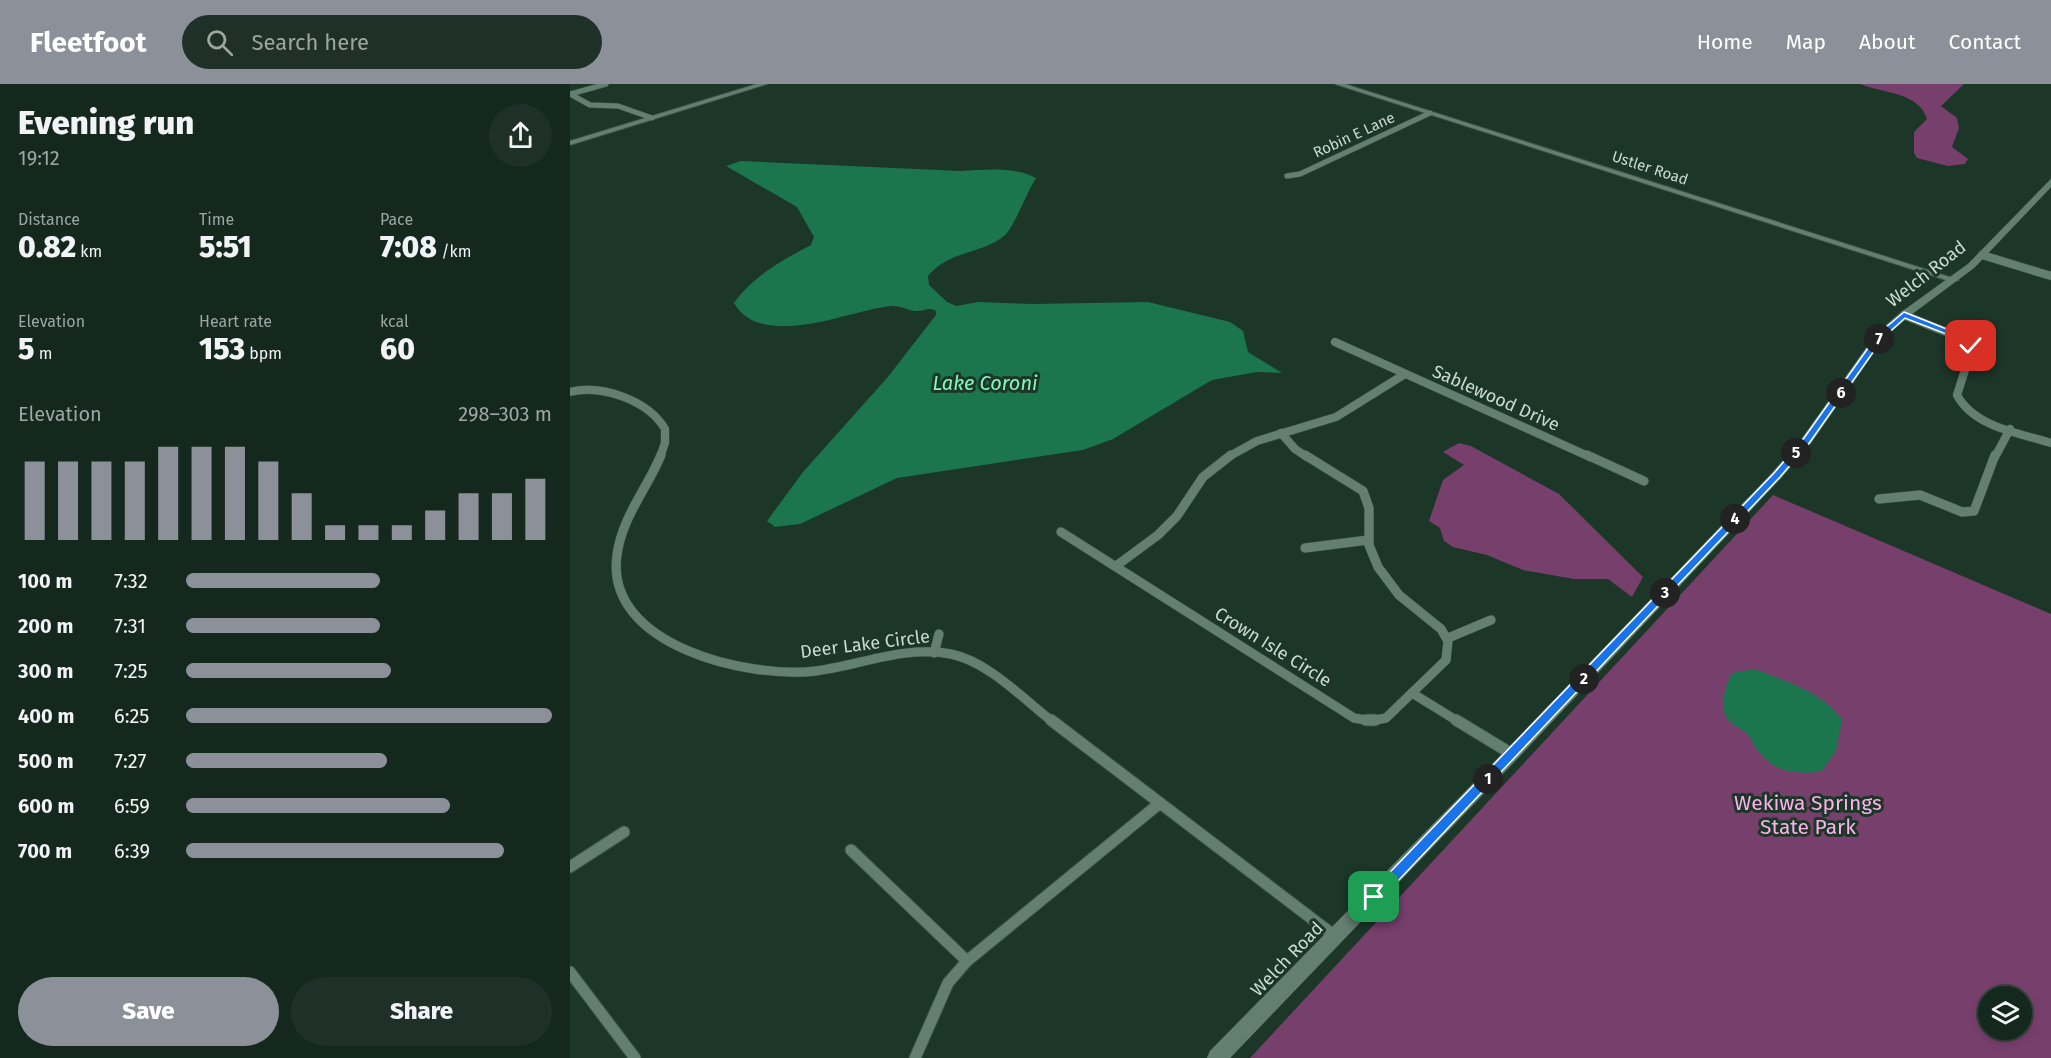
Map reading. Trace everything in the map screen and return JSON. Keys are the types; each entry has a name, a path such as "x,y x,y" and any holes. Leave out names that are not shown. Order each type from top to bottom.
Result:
{"main road":[{"name":"Welch Road","path":"1217,1058 1512,754 1777,475 1807,440 1880,336 1904,315 1955,280 2051,182"}],"street":[{"path":"570,94 606,84"},
{"path":"570,142 764,84"},
{"name":"Ustler Road","path":"1338,84 1955,280"},
{"path":"570,94 590,105 618,106 652,118"},
{"path":"630,110 630,114 642,121"},
{"name":"Robin E Lane","path":"1287,176 1300,174 1430,113"},
{"path":"1982,255 2051,276"},
{"path":"1904,315 1956,336 1971,346 1972,353 1957,392 1959,402 1974,415 2051,443"},
{"name":"Sablewood Drive","path":"1335,342 1644,481"},
{"path":"1116,566 1142,549 1177,516 1190,495 1216,465 1242,448 1344,413 1405,374"},
{"name":"Deer Lake Circle","path":"570,392 597,382 614,390 652,415 664,426 667,435 665,448 628,513 618,547 618,584 630,608 647,628 710,660 760,669 813,671 920,652 950,654 983,668 1336,937"},
{"path":"1879,499 1918,495 1938,500 1960,512 1974,511 1995,456 2010,429"},
{"path":"1281,433 1295,449 1363,491 1370,500 1368,540 1374,561 1386,580 1414,609 1440,627 1448,638 1491,620"},
{"name":"Crown Isle Circle","path":"1061,532 1354,718 1371,721 1386,718 1446,660 1451,649 1448,638"},
{"path":"1305,548 1368,540"},
{"path":"934,653 939,634"},
{"path":"1412,693 1512,754"},
{"path":"915,1058 948,983 967,961 1160,803"},
{"path":"570,867 624,832"},
{"path":"851,850 967,961"},
{"path":"570,972 635,1058"}],"green space":[{"path":"1860,84 1964,84 1941,106 1957,118 1959,128 1952,147 1968,159 1965,164 1948,166 1917,158 1914,153 1914,132 1927,119 1923,110 1908,98"},
{"path":"1459,443 1471,446 1559,494 1643,577 1632,597 1608,579 1574,579 1523,570 1487,555 1453,547 1444,541 1440,528 1429,521 1443,480 1464,465 1443,452"},
{"name":"Wekiwa Springs State Park","path":"1773,495 2051,614 2051,1058 1250,1058"}],"water":[{"name":"Lake Coroni","path":"741,161 960,171 999,170 1027,174 1036,178 1009,231 987,246 946,261 928,276 929,285 947,302 956,306 978,302 1033,304 1148,302 1230,322 1243,331 1248,352 1282,373 1257,372 1212,380 1113,439 1083,450 897,478 800,524 775,527 767,521 803,472 887,378 936,315 936,311 930,309 916,311 892,306 808,324 786,326 765,325 747,317 734,303 742,293 769,270 811,245 814,237 797,207 726,166"},
{"path":"1755,669 1813,694 1824,701 1842,719 1836,751 1821,772 1792,772 1777,767 1762,756 1746,733 1729,721 1723,704 1732,673"}],"route":[{"path":"1374,897 1777,475 1807,440 1880,336 1904,315 1956,336 1971,346"}]}
